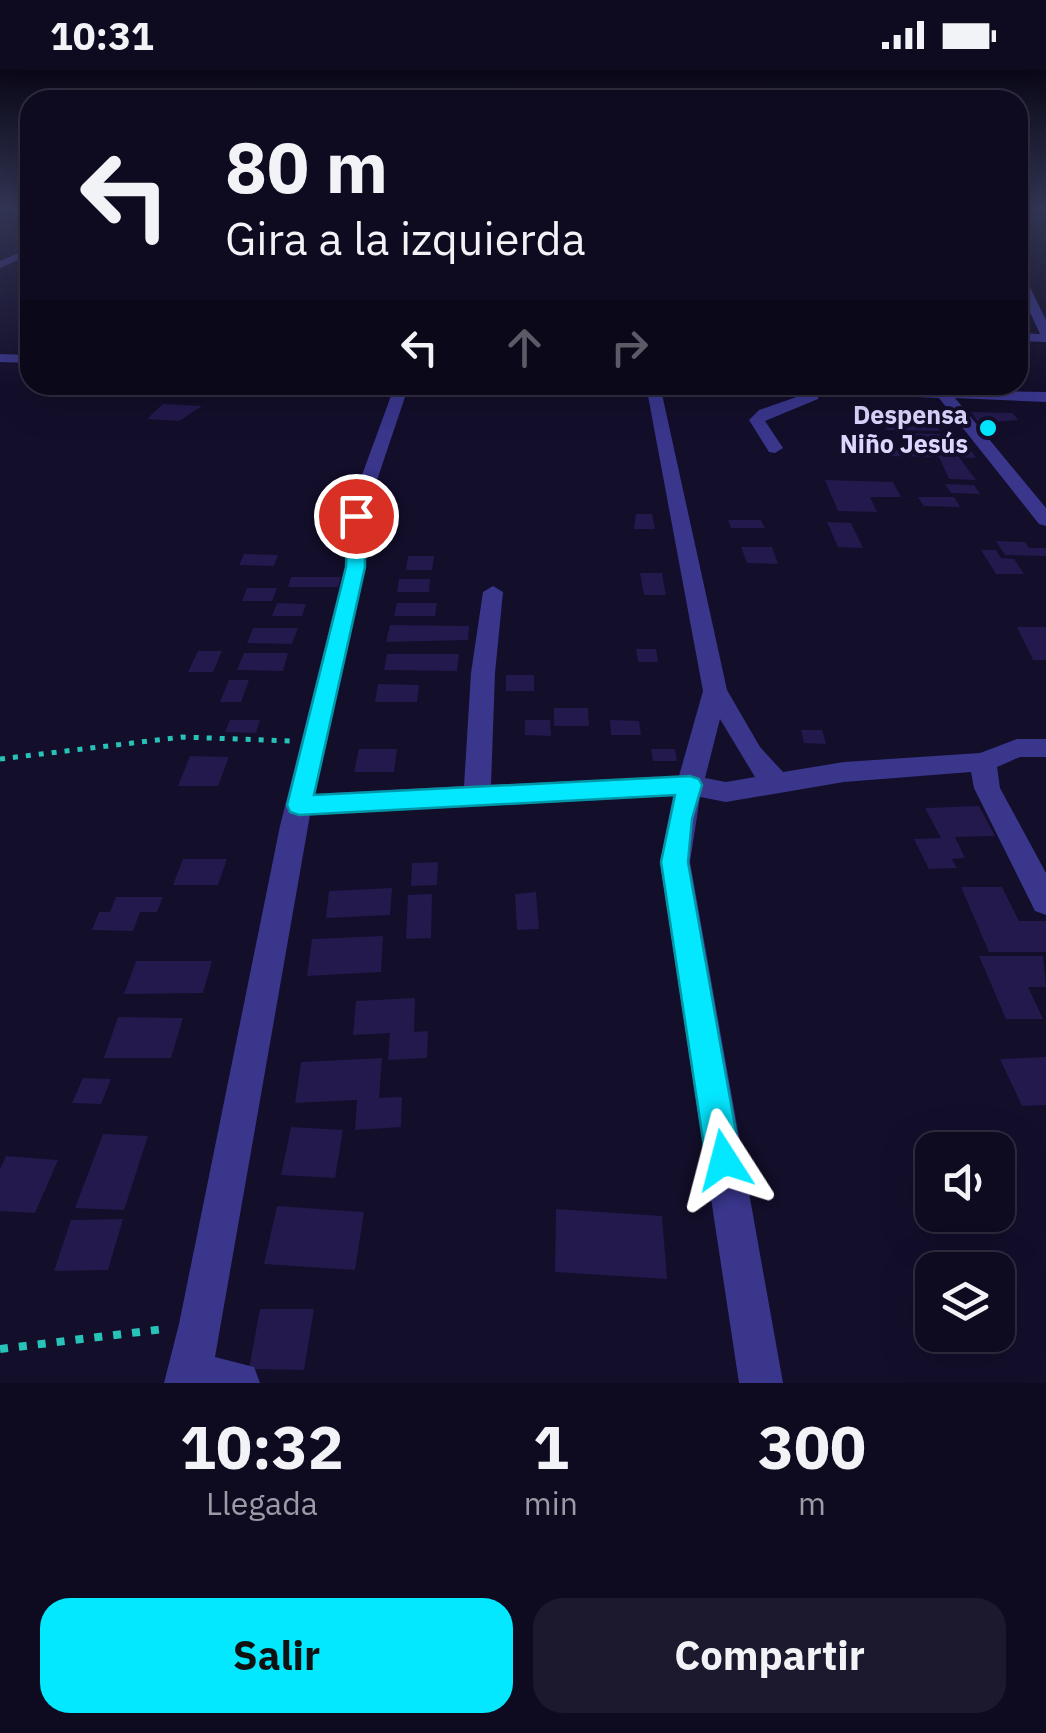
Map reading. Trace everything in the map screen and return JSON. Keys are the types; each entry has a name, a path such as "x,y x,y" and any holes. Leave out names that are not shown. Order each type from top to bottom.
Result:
{"street":[{"path":"1028,289 1046,335"},
{"path":"238,1383 186,1379 201,1324 299,805 356,567 356,516 398,395"},
{"path":"654,395 715,691 735,719 758,770 780,785"},
{"path":"774,448 757,420 764,413 798,399 818,395"},
{"path":"945,395 1046,520"},
{"path":"994,395 1046,397"},
{"path":"478,796 483,673 493,592"},
{"path":"715,691 680,819 674,862 760,1383"},
{"path":"299,805 690,785 726,792 844,772 984,762 1017,748 1046,748"},
{"path":"984,762 987,788 1046,902"}],"path":[{"path":"0,759 182,737 314,742"},
{"path":"0,1349 201,1324"}],"building":[{"path":"163,404 202,406 179,421 147,419"},
{"path":"971,412 1013,413 1018,420 979,423"},
{"path":"882,422 934,423 940,431 887,430"},
{"path":"906,433 940,434 946,442 968,446 976,458 959,457 976,480 949,479 939,457 884,456 880,448 929,449 924,442 911,441"},
{"path":"825,480 893,482 901,497 870,497 877,512 838,511"},
{"path":"945,484 974,485 980,494 951,493"},
{"path":"918,497 954,497 960,507 924,506"},
{"path":"636,514 652,514 655,529 634,529"},
{"path":"728,520 761,520 765,528 731,528"},
{"path":"827,522 851,523 863,548 838,547"},
{"path":"996,541 1025,542 1029,548 1046,548 1046,556 1005,555"},
{"path":"741,547 772,547 778,564 747,563"},
{"path":"981,550 996,550 1001,558 1014,559 1024,574 996,574"},
{"path":"244,554 278,555 274,566 239,565"},
{"path":"408,556 434,556 432,570 406,570"},
{"path":"640,573 662,573 666,595 644,595"},
{"path":"291,577 341,577 338,587 288,587"},
{"path":"399,579 430,579 429,592 397,592"},
{"path":"247,588 277,588 272,601 242,601"},
{"path":"277,603 306,604 302,616 272,616"},
{"path":"397,603 437,603 435,616 394,616"},
{"path":"390,625 469,626 468,640 386,642"},
{"path":"1017,627 1046,627 1046,660 1033,660"},
{"path":"253,628 298,628 292,644 247,643"},
{"path":"636,649 656,649 658,662 638,662"},
{"path":"198,651 222,651 213,672 188,672"},
{"path":"244,653 288,653 283,671 237,670"},
{"path":"387,654 459,654 457,671 384,670"},
{"path":"506,675 534,675 534,691 506,691"},
{"path":"229,680 249,680 241,702 220,702"},
{"path":"378,684 419,685 417,702 375,702"},
{"path":"554,708 588,708 589,726 554,726"},
{"path":"230,720 260,720 256,733 225,732"},
{"path":"525,720 550,720 551,736 525,735"},
{"path":"610,720 639,721 641,735 611,735"},
{"path":"801,730 822,730 826,744 804,743"},
{"path":"359,749 397,749 394,772 354,772"},
{"path":"651,749 675,749 677,761 653,761"},
{"path":"190,756 229,757 218,786 178,786"},
{"path":"979,806 995,836 955,837 965,858 952,859 957,868 929,869 914,839 941,838 925,808"},
{"path":"183,859 227,859 218,885 173,885"},
{"path":"438,862 437,885 411,886 412,863"},
{"path":"961,887 1002,887 1019,921 1046,921 1046,952 989,952"},
{"path":"392,888 390,915 326,918 329,891"},
{"path":"536,892 539,929 517,930 515,894"},
{"path":"432,894 431,938 406,939 408,895"},
{"path":"116,897 163,897 157,912 140,912 133,931 92,930 99,912 110,912"},
{"path":"383,936 381,972 307,976 312,939"},
{"path":"979,956 1043,956 1046,987 1028,987 1043,1019 1006,1019"},
{"path":"136,961 212,961 203,993 124,994"},
{"path":"415,998 414,1032 428,1031 427,1058 388,1060 390,1033 353,1035 356,1001"},
{"path":"118,1017 183,1018 171,1058 104,1058"},
{"path":"1046,1057 1046,1105 1022,1106 1000,1059"},
{"path":"382,1058 379,1098 402,1097 401,1127 355,1130 357,1100 295,1103 301,1062"},
{"path":"83,1078 111,1079 101,1104 72,1103"},
{"path":"291,1127 343,1130 335,1178 281,1175"},
{"path":"103,1134 148,1136 124,1210 75,1208"},
{"path":"6,1156 58,1160 35,1213 0,1211 0,1169"},
{"path":"277,1206 364,1212 355,1270 264,1264"},
{"path":"556,1209 662,1216 667,1279 555,1272"},
{"path":"123,1219 108,1270 54,1271 71,1220"},
{"path":"260,1309 314,1309 304,1370 249,1369"}],"place":[{"name":"Despensa Niño Jesús","path":"988,428"}],"route":[{"path":"356,516 356,567 299,805 690,785 674,862 724,1160"}]}
